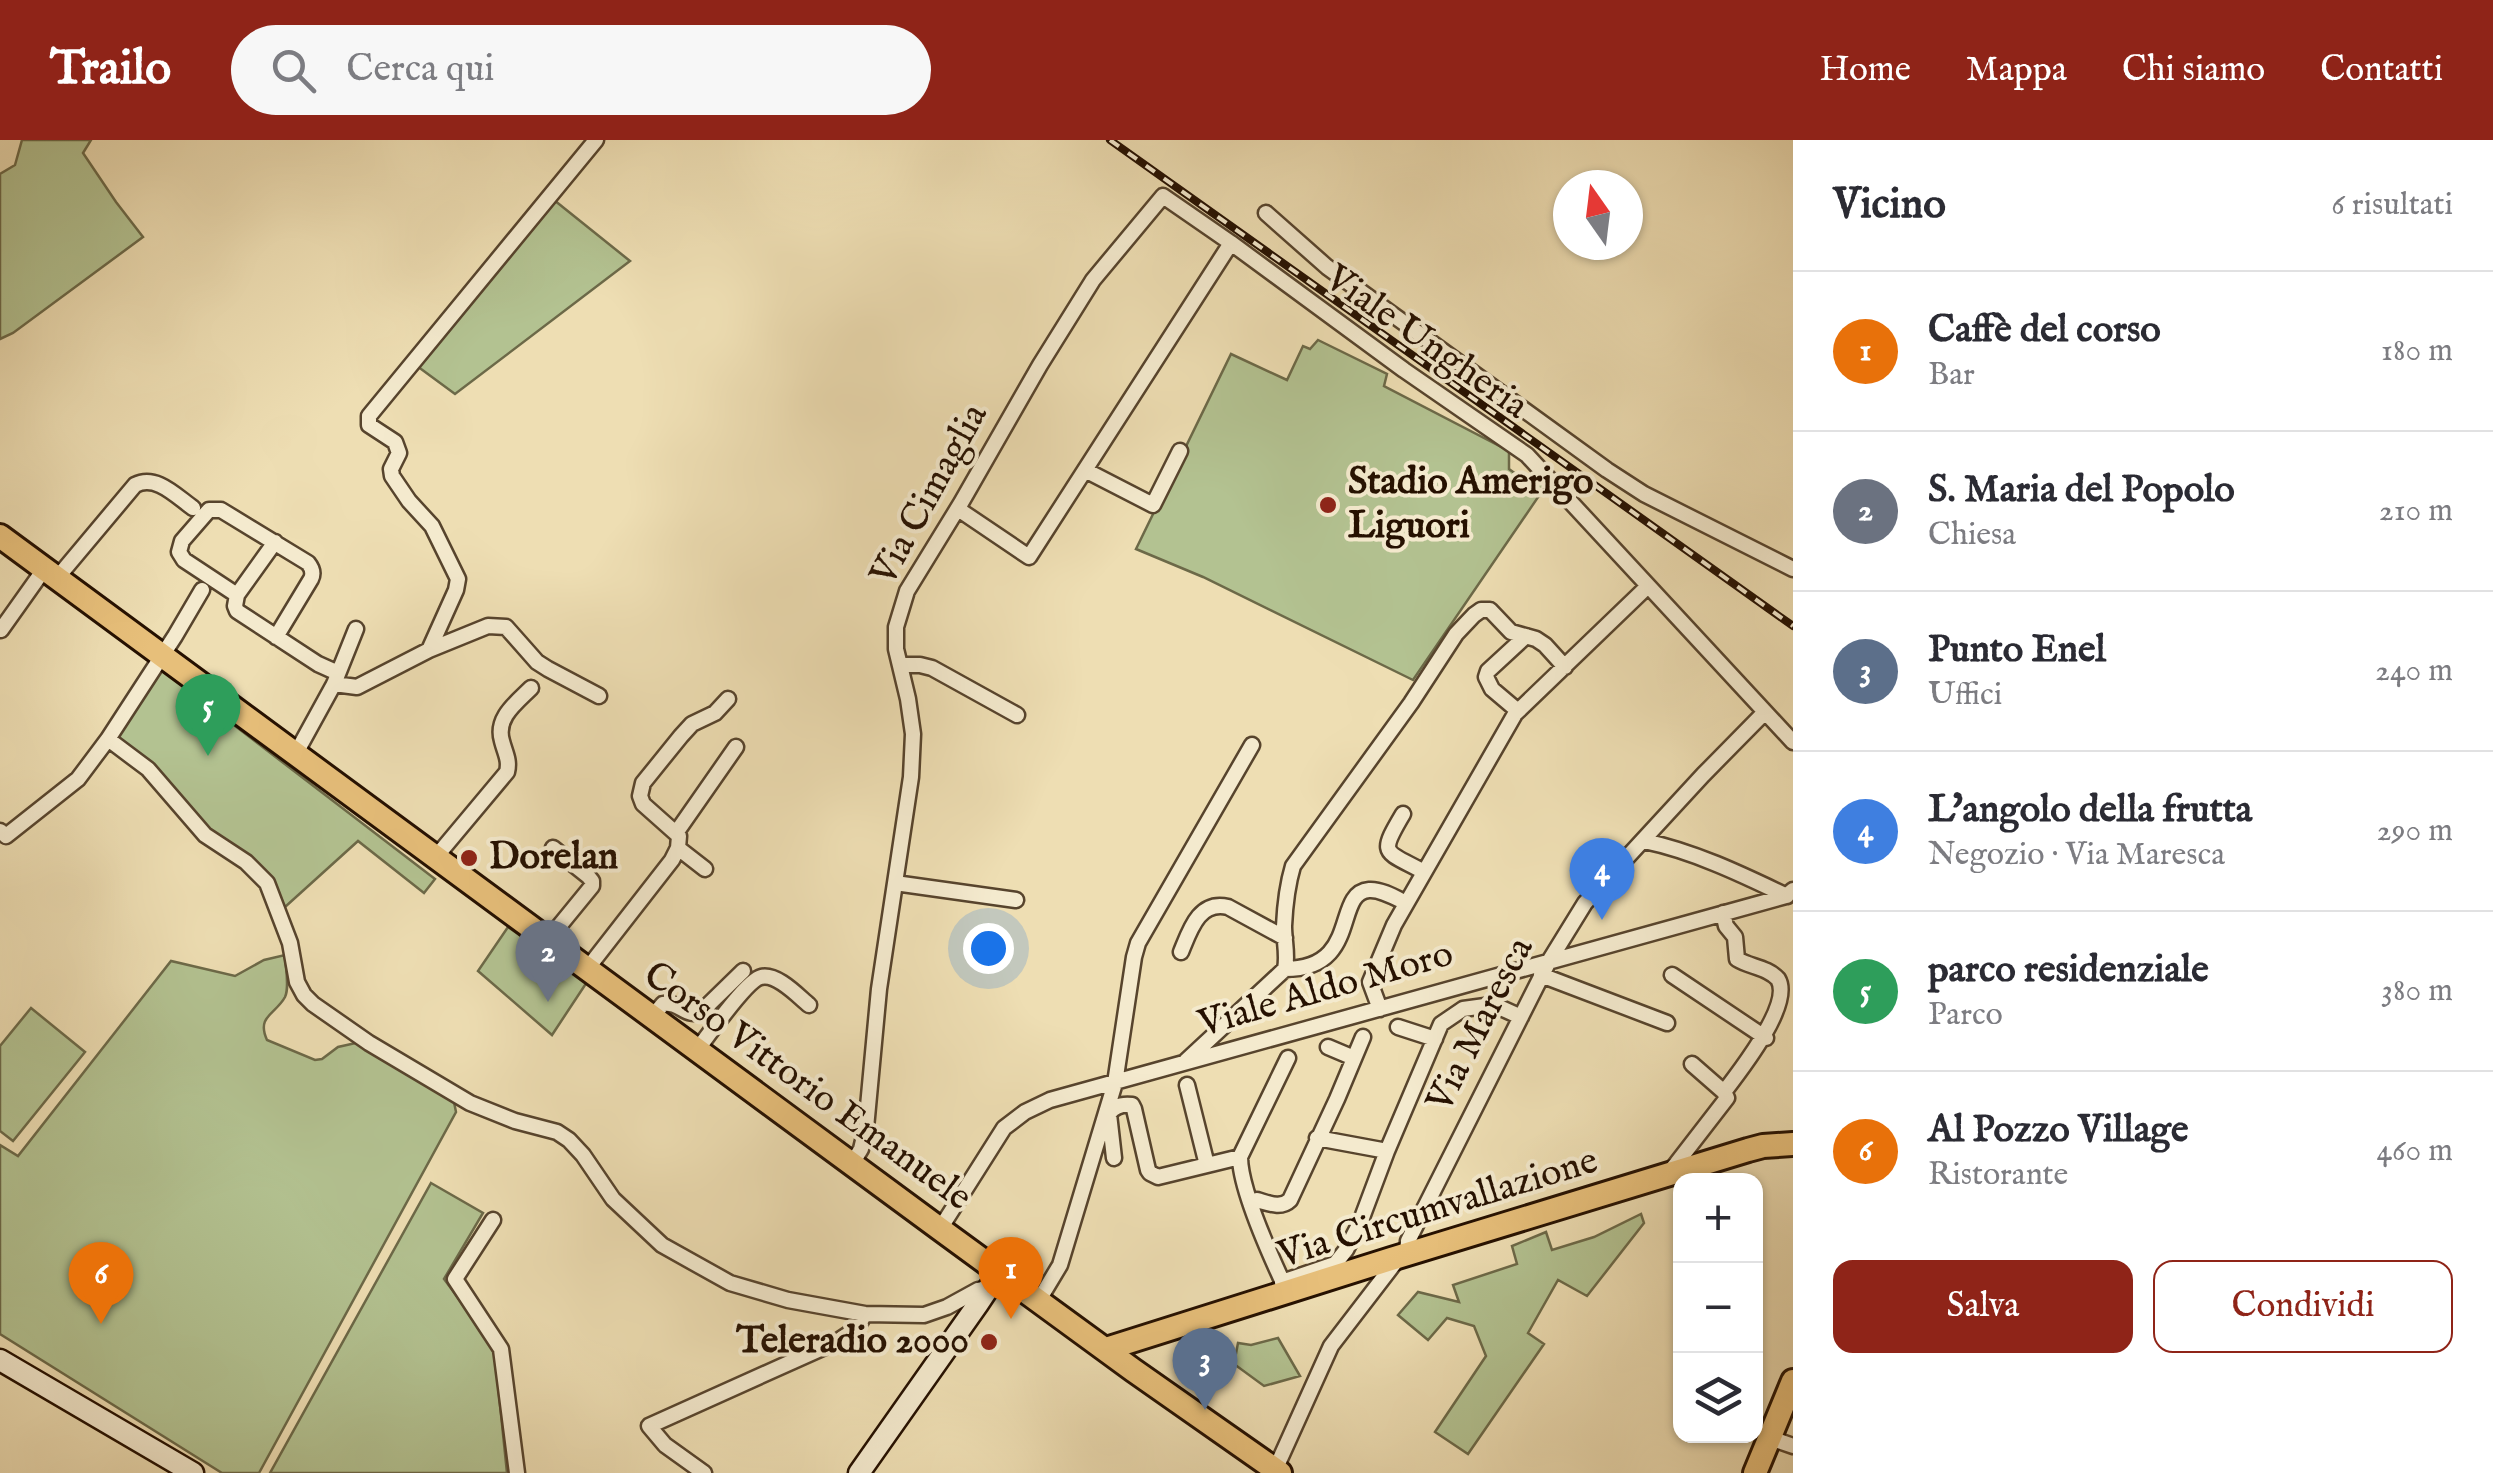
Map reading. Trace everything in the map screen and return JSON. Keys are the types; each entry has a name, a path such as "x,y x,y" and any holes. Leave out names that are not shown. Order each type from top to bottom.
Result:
{"main road":[{"name":"Corso Vittorio Emanuele","path":"0,536 852,1164 940,1230 994,1279 1039,1300 1278,1472"},
{"name":"Via Circumvallazione","path":"1106,1350 1285,1287 1404,1256 1762,1146 1793,1144"},
{"path":"1756,1473 1793,1382"}],"street":[{"path":"429,650 458,580 432,526 392,476 391,468 399,454 397,445 372,427 368,419 596,140"},
{"name":"Viale Ungheria","path":"1163,196 1527,455 1793,742"},
{"name":"Via Cimaglia","path":"852,1164 866,1128 878,988 912,778 913,734 896,649 896,627 907,591 1093,280 1163,196"},
{"path":"1266,213 1327,267 1607,470 1644,494 1793,570"},
{"path":"958,509 1029,558 1232,243"},
{"path":"1085,470 1152,505 1180,451"},
{"path":"1,630 142,480 154,481 193,508"},
{"path":"238,595 178,552 182,541 206,512 215,508 308,563 313,572 276,637"},
{"path":"275,542 238,595 237,611 350,687 488,626 506,627 548,670 599,696"},
{"path":"1380,1009 1370,982 1394,925 1518,711 1648,586"},
{"path":"0,832 6,836 78,780 202,590"},
{"path":"1184,1064 1285,969 1287,886 1293,866 1456,634 1474,615 1490,610 1511,632 1545,645 1565,667"},
{"path":"295,755 336,679 356,629"},
{"path":"1518,711 1492,689 1486,677 1526,636"},
{"path":"900,665 932,668 1016,715"},
{"path":"435,858 507,772 509,765 500,725 531,688"},
{"path":"705,870 643,804 640,796 643,783 692,724 715,714 728,700"},
{"name":"Via Maresca","path":"1278,1472 1331,1346 1404,1256 1520,1017 1585,903 1766,712"},
{"path":"108,739 148,768 205,835 246,862 267,884 290,943 298,982 312,1004 470,1104 556,1132 568,1140 613,1199 662,1245 730,1283 788,1300 866,1314 924,1316 994,1279"},
{"path":"1039,1300 1060,1265 1115,1083 1138,943 1252,744"},
{"path":"586,970 663,872 677,840 736,747"},
{"path":"1403,814 1387,849 1424,872"},
{"path":"1644,840 1791,895"},
{"path":"547,941 592,886 588,876 552,848"},
{"path":"895,883 1016,900"},
{"path":"1285,969 1308,966 1328,956 1359,893 1379,891 1406,903"},
{"name":"Viale Aldo Moro","path":"940,1230 1004,1128 1050,1100 1380,1009 1545,969 1791,895"},
{"path":"1181,952 1200,913 1219,905 1284,938"},
{"path":"1723,914 1735,938 1737,958 1769,972 1784,986 1785,994 1766,1038 1724,1092"},
{"path":"1545,969 1668,1022"},
{"path":"652,1018 663,1004 669,1003 692,1014 704,1010 744,971"},
{"path":"1672,975 1766,1038"},
{"path":"696,1050 744,990 760,977 779,982 810,1004"},
{"path":"1288,1058 1240,1157 1251,1200 1285,1287 1339,1260 1360,1223 1441,1024 1463,1009 1485,1006 1520,1017"},
{"path":"1398,1027 1434,1039"},
{"path":"1257,1200 1286,1204 1363,1036"},
{"path":"1328,1047 1354,1058"},
{"path":"1668,1174 1727,1098 1692,1064"},
{"path":"1187,1085 1207,1165"},
{"path":"1114,1158 1109,1114 1126,1104 1134,1110 1150,1174 1158,1176 1240,1157"},
{"path":"1317,1138 1387,1151"},
{"path":"493,1220 455,1279 501,1349 518,1473"},
{"path":"859,1473 994,1279"},
{"path":"704,1473 665,1445 649,1426 838,1341 856,1329 866,1314"},
{"path":"0,1360 192,1473"},
{"path":"1770,1438 1793,1446"}],"green space":[{"path":"22,140 91,140 83,153 143,237 0,339 0,174 15,165"},
{"path":"554,200 630,261 455,394 417,366"},
{"name":"Stadio Amerigo Liguori","path":"1318,340 1387,374 1384,386 1509,451 1509,469 1520,477 1532,474 1545,487 1413,680 1203,577 1136,549 1231,354 1287,380 1303,346 1310,349"},
{"path":"162,670 435,879 424,893 358,841 285,907 269,879 209,834 153,765 116,736"},
{"path":"508,927 587,982 552,1035 478,971"},
{"path":"285,955 285,997 265,1020 267,1040 315,1060 338,1047 360,1042 454,1102 456,1112 259,1473 222,1473 0,1334 0,1145 18,1156 171,961 235,976 264,960"},
{"path":"31,1008 85,1052 13,1141 0,1131 0,1046"},
{"path":"431,1183 483,1213 444,1279 494,1346 507,1473 270,1473"},
{"path":"1641,1214 1644,1223 1587,1296 1558,1280 1528,1333 1544,1344 1468,1454 1435,1432 1486,1356 1474,1326 1447,1318 1428,1340 1398,1315 1418,1292 1459,1302 1453,1285 1517,1264 1512,1246 1546,1232 1552,1250 1594,1237"},
{"path":"1278,1338 1300,1376 1264,1386 1234,1364 1238,1343 1251,1345"}],"railway":[{"path":"1110,140 1793,626"}],"place":[{"name":"Stadio Amerigo Liguori","path":"1328,505"},
{"name":"parco residenziale","path":"208,756"},
{"name":"Dorelan","path":"469,858"},
{"name":"L'angolo della frutta","path":"1602,920"},
{"name":"S. Maria del Popolo","path":"548,1002"},
{"name":"Caffè del corso","path":"1011,1319"},
{"name":"Al Pozzo Village","path":"101,1324"},
{"name":"Teleradio 2000","path":"989,1342"},
{"name":"Punto Enel","path":"1205,1410"}]}
